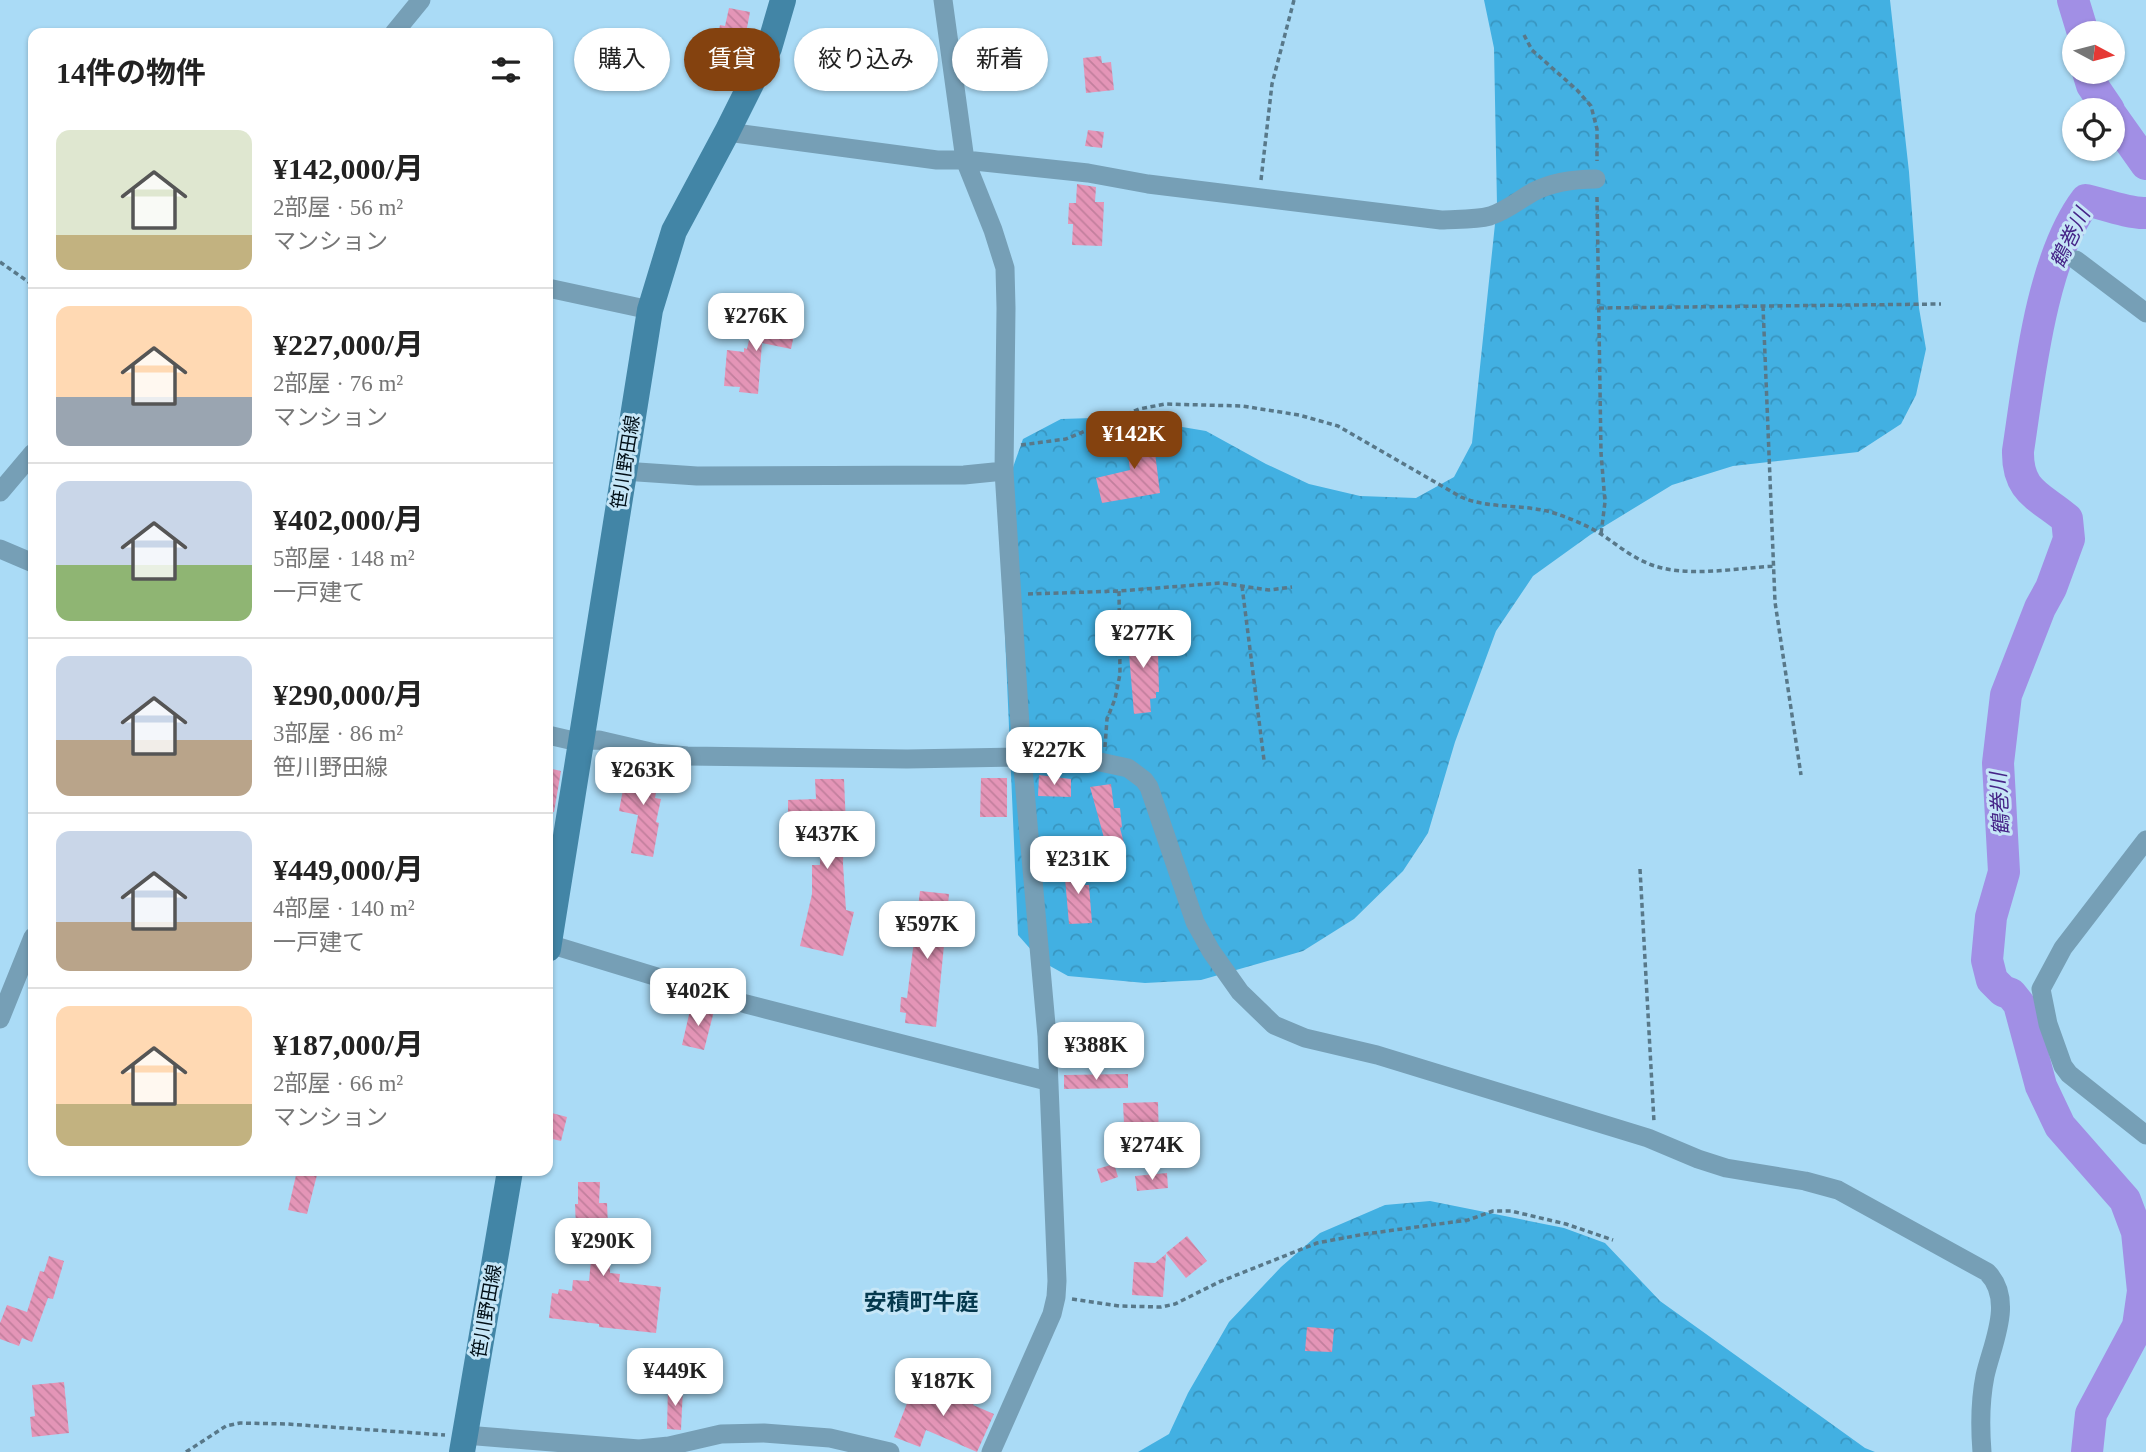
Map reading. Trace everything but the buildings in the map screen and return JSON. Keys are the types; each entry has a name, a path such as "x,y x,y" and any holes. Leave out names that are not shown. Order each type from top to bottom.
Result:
{"street":[{"path":"398,28 421,0"},
{"name":"笹川野田線","path":"553,917 650,310 674,231 769,48 783,0"},
{"path":"943,0 965,160 993,230 1004,268 1004,471 1022,757 1045,1002 1056,1297 1052,1314 991,1452"},
{"path":"727,132 937,160 965,160 1088,173 1148,184 1441,220 1493,215 1536,190 1580,179 1596,179"},
{"path":"2076,260 2146,313"},
{"path":"553,289 650,310"},
{"path":"0,492 28,459"},
{"path":"623,471 697,476 964,475 1004,471"},
{"path":"0,549 28,560"},
{"path":"553,736 574,741 599,740 655,753 687,756 907,759 1022,757 1104,763 1128,768 1144,780 1195,922 1211,951 1240,992 1274,1026 1648,1138 1726,1168 1805,1181 1838,1191 1987,1272 1997,1289 2000,1307 1998,1330 1985,1376 1982,1452"},
{"path":"2146,840 2063,948 2041,989 2048,1024 2063,1066 2069,1074 2146,1135"},
{"path":"0,1019 5,990 28,946"},
{"path":"553,948 746,1004 1047,1081"},
{"name":"笹川野田線","path":"463,1444 509,1176"},
{"path":"463,1444 639,1449 669,1446 722,1434 764,1433 830,1438 890,1452"}],"path":[{"path":"1259,198 1272,84 1294,0"},
{"path":"1524,35 1532,50 1591,106 1597,129 1601,453 1605,502 1601,534"},
{"path":"0,262 28,282"},
{"path":"1600,307 1941,304"},
{"path":"1763,306 1775,602 1801,775"},
{"path":"1004,446 1066,439 1139,409 1165,404 1242,406 1298,415 1338,426 1470,501 1538,509 1577,522 1660,569 1684,571 1775,566"},
{"path":"1012,595 1119,591 1222,583 1269,590 1292,587"},
{"path":"1242,586 1264,760"},
{"path":"1104,763 1107,719 1121,674 1119,591"},
{"path":"1640,869 1654,1106 1654,1124 1648,1138"},
{"path":"1056,1297 1119,1306 1161,1307 1175,1304 1219,1282 1317,1243 1468,1220 1493,1211 1511,1211 1555,1221 1613,1240"},
{"path":"186,1452 226,1426 240,1423 463,1444"}],"green space":[{"path":"1484,0 1890,0 1909,172 1919,308 1926,349 1916,395 1901,424 1858,452 1733,466 1672,485 1590,535 1533,576 1496,631 1455,742 1428,833 1403,871 1354,919 1303,951 1201,980 1145,983 1068,976 1041,961 1018,935 1002,566 1006,487 1023,439 1061,419 1123,417 1206,431 1309,484 1360,496 1416,498 1454,477 1472,443 1497,205 1494,48"},
{"path":"1430,1201 1564,1228 1605,1243 1660,1301 1865,1448 1875,1452 1138,1452 1169,1434 1188,1393 1229,1322 1281,1267 1320,1233 1385,1205"}],"waterway":[{"name":"鶴巻川","path":"2073,0 2079,21"},
{"name":"鶴巻川","path":"2092,84 2101,98"},
{"name":"鶴巻川","path":"2125,134 2146,164"},
{"name":"鶴巻川","path":"2087,1452 2091,1414 2138,1326 2143,1291 2137,1232 2125,1200 2060,1126 2041,1086 2019,1004 2011,994 2003,991 1992,980 1987,960 1991,917 2004,872 1998,763 2006,695 2069,539 2067,519 2032,492 2021,476 2019,465 2018,451 2039,321 2058,254 2086,200 2146,213"}],"district":[{"name":"安積町牛庭","path":"921,1302"}]}
